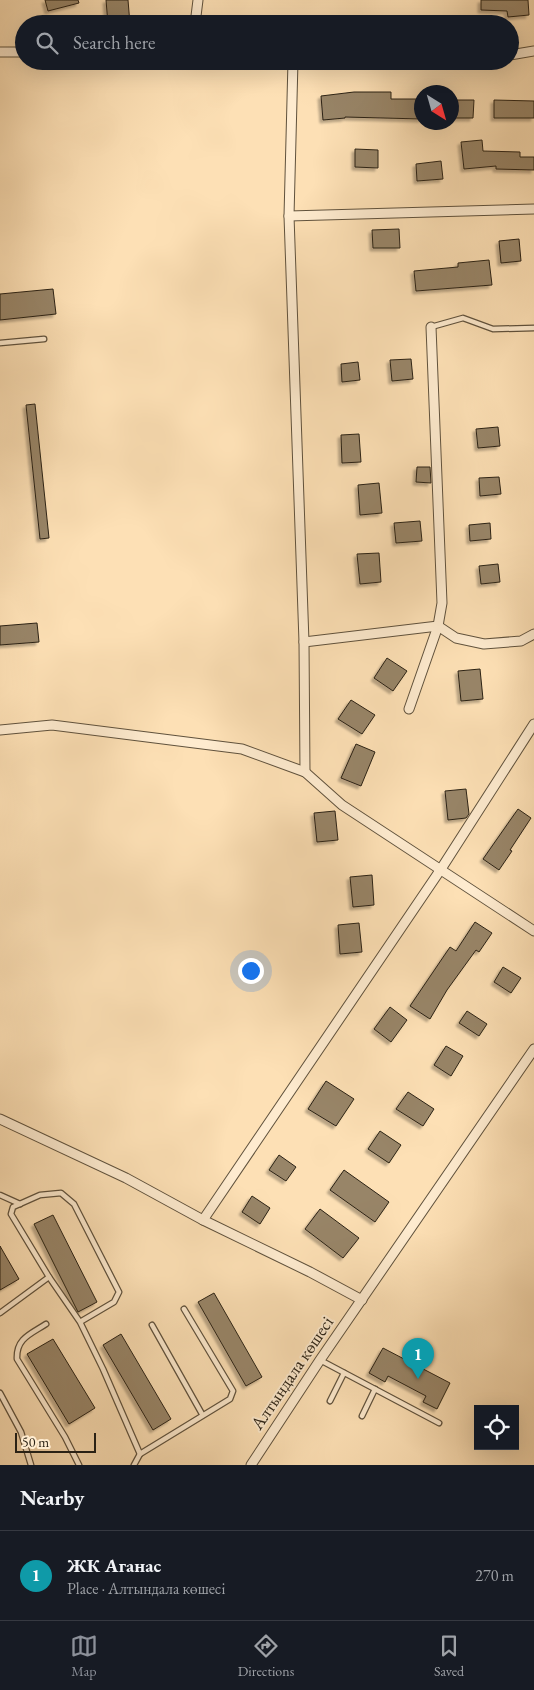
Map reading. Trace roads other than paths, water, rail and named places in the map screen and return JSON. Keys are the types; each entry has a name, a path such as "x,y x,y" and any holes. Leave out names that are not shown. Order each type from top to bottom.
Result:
{"street":[{"path":"196,15 198,0"},
{"path":"519,53 534,51"},
{"path":"0,52 15,52"},
{"path":"292,70 289,216 304,642 305,772"},
{"path":"289,216 534,209"},
{"path":"408,709 438,626 442,603 431,327"},
{"path":"304,642 438,626 456,638 484,644 521,641 534,634"},
{"path":"203,1220 441,869 534,724"},
{"path":"0,730 52,725 242,749 305,772 342,805 534,931"},
{"name":"Алтындала көшесі","path":"250,1465 534,1048"},
{"path":"0,1119 126,1178 203,1220 310,1272 362,1300"}],"lane":[{"path":"431,327 463,318 493,329 534,328"},
{"path":"0,343 44,339"},
{"path":"0,1189 2,1195 20,1204"},
{"path":"80,1322 114,1302 119,1292 74,1204 61,1193 40,1195 13,1207 11,1214 48,1277 80,1322 140,1454"},
{"path":"0,1313 48,1277"},
{"path":"134,1465 140,1454 202,1414 230,1399 233,1391 184,1309"},
{"path":"46,1324 22,1339 17,1359 65,1437 79,1465"},
{"path":"152,1325 202,1414"},
{"path":"320,1360 439,1423"},
{"path":"330,1400 344,1373"},
{"path":"362,1416 375,1389"},
{"path":"0,1393 21,1432 30,1465"}],"place":[{"name":"ЖК Аганас","path":"418,1379"}]}
